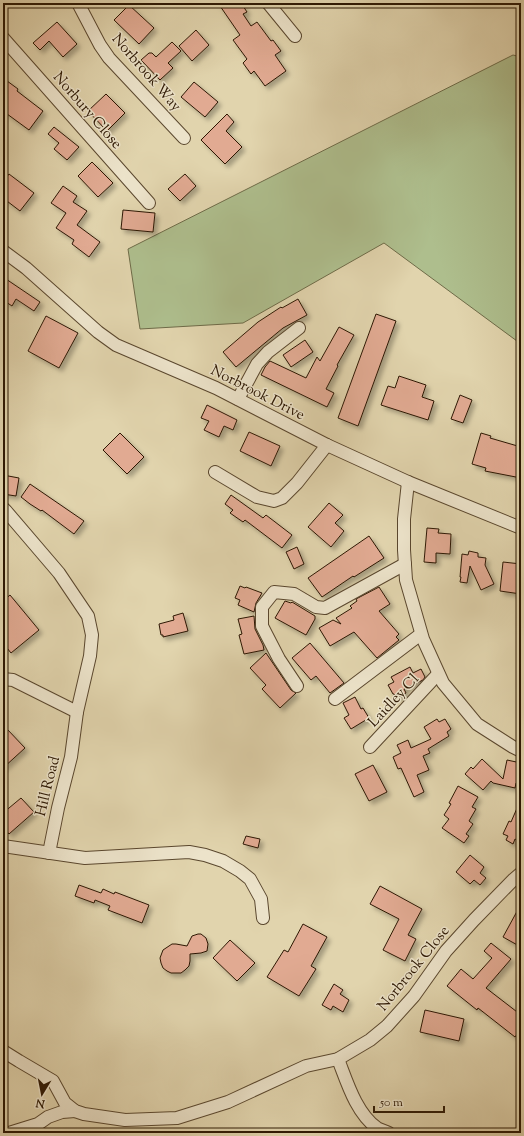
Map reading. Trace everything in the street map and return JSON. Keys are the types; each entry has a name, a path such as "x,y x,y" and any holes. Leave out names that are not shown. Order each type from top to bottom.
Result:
{"street":[{"name":"Norbrook Way","path":"78,3 100,45 109,58 184,138"},
{"path":"268,3 295,36"},
{"name":"Norbury Close","path":"3,38 148,202"},
{"name":"Norbrook Drive","path":"3,251 26,268 98,332 116,345 216,388 327,445 408,482 521,528"},
{"path":"238,399 257,364 268,352 300,328"},
{"path":"215,472 257,498 274,501 282,498 297,484 327,445"},
{"path":"408,482 404,519 406,580 422,639 443,683 477,724 513,747 521,750"},
{"name":"Hill Road","path":"3,508 59,573 88,616 92,635 90,656 78,712 71,757 58,808 49,853"},
{"path":"297,686 279,658 262,626 262,607 274,592 294,594 316,607 325,608 405,564"},
{"path":"335,699 421,634"},
{"name":"Laidley Cl","path":"370,747 438,674"},
{"path":"3,679 13,680 78,712"},
{"path":"3,846 85,858 189,852 205,855 223,860 240,871 250,880 261,899 263,918"},
{"name":"Norbrook Close","path":"75,1111 84,1114 125,1120 177,1118 228,1102 306,1066 338,1059 370,1040 387,1026 414,996 446,951 474,920 521,873"},
{"path":"3,1051 53,1081 65,1103 75,1111"},
{"path":"338,1059 353,1097 366,1117 377,1128 389,1133"},
{"path":"9,1133 38,1124 48,1117 62,1112 75,1111"}],"green space":[{"path":"513,55 521,57 521,344 384,243 243,323 140,329 128,249"}],"building":[{"path":"218,3 241,3 247,12 243,14 251,26 257,22 271,41 273,40 281,51 275,55 286,71 265,86 254,71 251,74 243,63 247,59 233,40 240,35"},
{"path":"129,5 154,28 139,44 114,20"},
{"path":"57,22 77,44 63,57 49,41 40,50 33,43"},
{"path":"196,30 209,45 192,61 179,46"},
{"path":"172,42 181,51 168,63 173,68 160,80 141,60 149,53 152,53 156,57"},
{"path":"3,78 43,111 29,130 3,111"},
{"path":"194,82 218,102 205,117 181,97"},
{"path":"106,94 125,113 107,131 88,111"},
{"path":"227,114 234,122 226,131 242,147 225,164 201,140"},
{"path":"54,127 79,147 67,160 54,149 59,143 48,134"},
{"path":"92,162 113,183 98,197 78,176"},
{"path":"9,174 34,193 20,211 3,198 3,182"},
{"path":"185,174 196,186 180,201 168,189"},
{"path":"63,186 77,196 73,202 87,211 77,225 100,242 89,257 72,244 74,240 56,228 66,213 51,203"},
{"path":"123,210 155,213 153,232 121,229"},
{"path":"3,277 40,302 34,311 16,299 12,306 3,300"},
{"path":"298,299 307,315 283,328 236,367 223,352 258,322 281,307 282,308"},
{"path":"376,314 396,321 358,426 338,418"},
{"path":"46,316 78,333 59,368 28,351"},
{"path":"339,327 354,335 337,365 338,366 326,389 334,393 327,407 261,375 270,361 306,378 317,357 320,361"},
{"path":"305,340 313,352 291,367 283,355"},
{"path":"399,376 426,385 422,397 434,401 428,420 381,405 388,386 395,388"},
{"path":"460,395 472,400 463,423 451,419"},
{"path":"207,405 237,420 233,430 224,426 219,437 204,430 209,421 201,418"},
{"path":"249,432 280,446 271,466 240,451"},
{"path":"120,433 144,457 127,474 103,450"},
{"path":"481,433 491,436 490,438 521,447 521,478 485,471 486,468 472,464"},
{"path":"3,475 19,478 16,496 3,494"},
{"path":"30,484 84,521 74,534 42,510 41,511 21,497"},
{"path":"231,495 263,518 266,515 292,535 282,548 245,520 243,522 230,513 233,510 225,504"},
{"path":"329,503 343,515 335,523 344,531 331,547 308,527"},
{"path":"427,528 439,529 438,533 451,534 450,554 436,553 436,563 424,562"},
{"path":"369,536 384,558 354,577 353,576 322,597 308,578"},
{"path":"297,547 304,564 294,569 286,552"},
{"path":"469,551 478,553 478,557 486,558 485,565 494,584 481,590 470,566 467,583 460,582 462,554 468,555"},
{"path":"503,562 521,564 521,594 500,591"},
{"path":"240,586 262,593 256,603 254,612 238,605 240,600 235,598"},
{"path":"379,587 390,604 379,611 399,634 396,637 399,640 377,658 354,632 330,646 319,628 333,620 341,624 336,618 352,608 350,606 357,601 356,599"},
{"path":"10,595 39,630 11,653 3,643 3,601"},
{"path":"285,601 292,602 315,616 315,619 306,635 275,618"},
{"path":"183,613 188,631 163,637 163,635 161,635 159,624 174,620 173,616"},
{"path":"254,616 255,629 264,650 244,654 239,635 242,634 238,619"},
{"path":"310,643 344,683 330,693 316,676 311,680 292,658"},
{"path":"266,653 291,690 296,693 280,708 262,689 266,685 250,668"},
{"path":"410,667 413,673 421,669 425,677 423,680 404,689 406,693 397,698 388,685 394,682 391,677"},
{"path":"355,697 361,709 363,708 369,718 351,729 344,718 349,715 343,703"},
{"path":"437,719 439,722 445,719 451,729 447,732 449,736 428,749 430,753 423,756 429,770 417,775 424,792 414,797 401,768 398,769 393,757 401,753 397,745 408,740 411,748 431,739 424,727"},
{"path":"7,729 25,748 3,768 3,733"},
{"path":"482,759 503,779 507,760 521,763 521,785 516,783 515,788 493,783 491,781 483,790 465,774 471,767 473,769"},
{"path":"373,765 387,792 369,801 355,774"},
{"path":"458,786 478,797 472,807 476,809 469,821 473,824 466,834 469,836 464,843 442,828 449,819 444,815 451,804 449,803"},
{"path":"21,798 34,812 9,834 3,827 3,813"},
{"path":"521,799 521,842 515,839 513,844 506,840 508,836 503,834 509,821 511,822"},
{"path":"246,836 260,839 258,848 243,844"},
{"path":"470,855 484,867 480,873 486,878 480,885 474,880 470,884 456,872"},
{"path":"79,885 101,893 103,889 114,894 115,892 149,905 142,923 108,910 110,906 95,900 94,903 75,896"},
{"path":"380,886 422,909 408,935 416,939 405,961 383,950 399,919 370,904"},
{"path":"521,904 521,947 503,937"},
{"path":"303,924 327,937 311,966 316,969 299,996 267,977 284,950 288,952"},
{"path":"201,934 206,938 208,944 207,951 190,954 189,966 181,973 171,973 163,968 160,958 163,950 172,944 187,946 192,936"},
{"path":"230,940 255,963 237,981 213,958"},
{"path":"491,943 511,959 486,988 521,1015 521,1029 515,1037 447,986 461,969 473,979 492,958 484,951"},
{"path":"334,984 343,990 340,994 349,1000 343,1012 333,1006 331,1010 322,1005"},
{"path":"425,1010 464,1019 459,1041 420,1032"}]}
